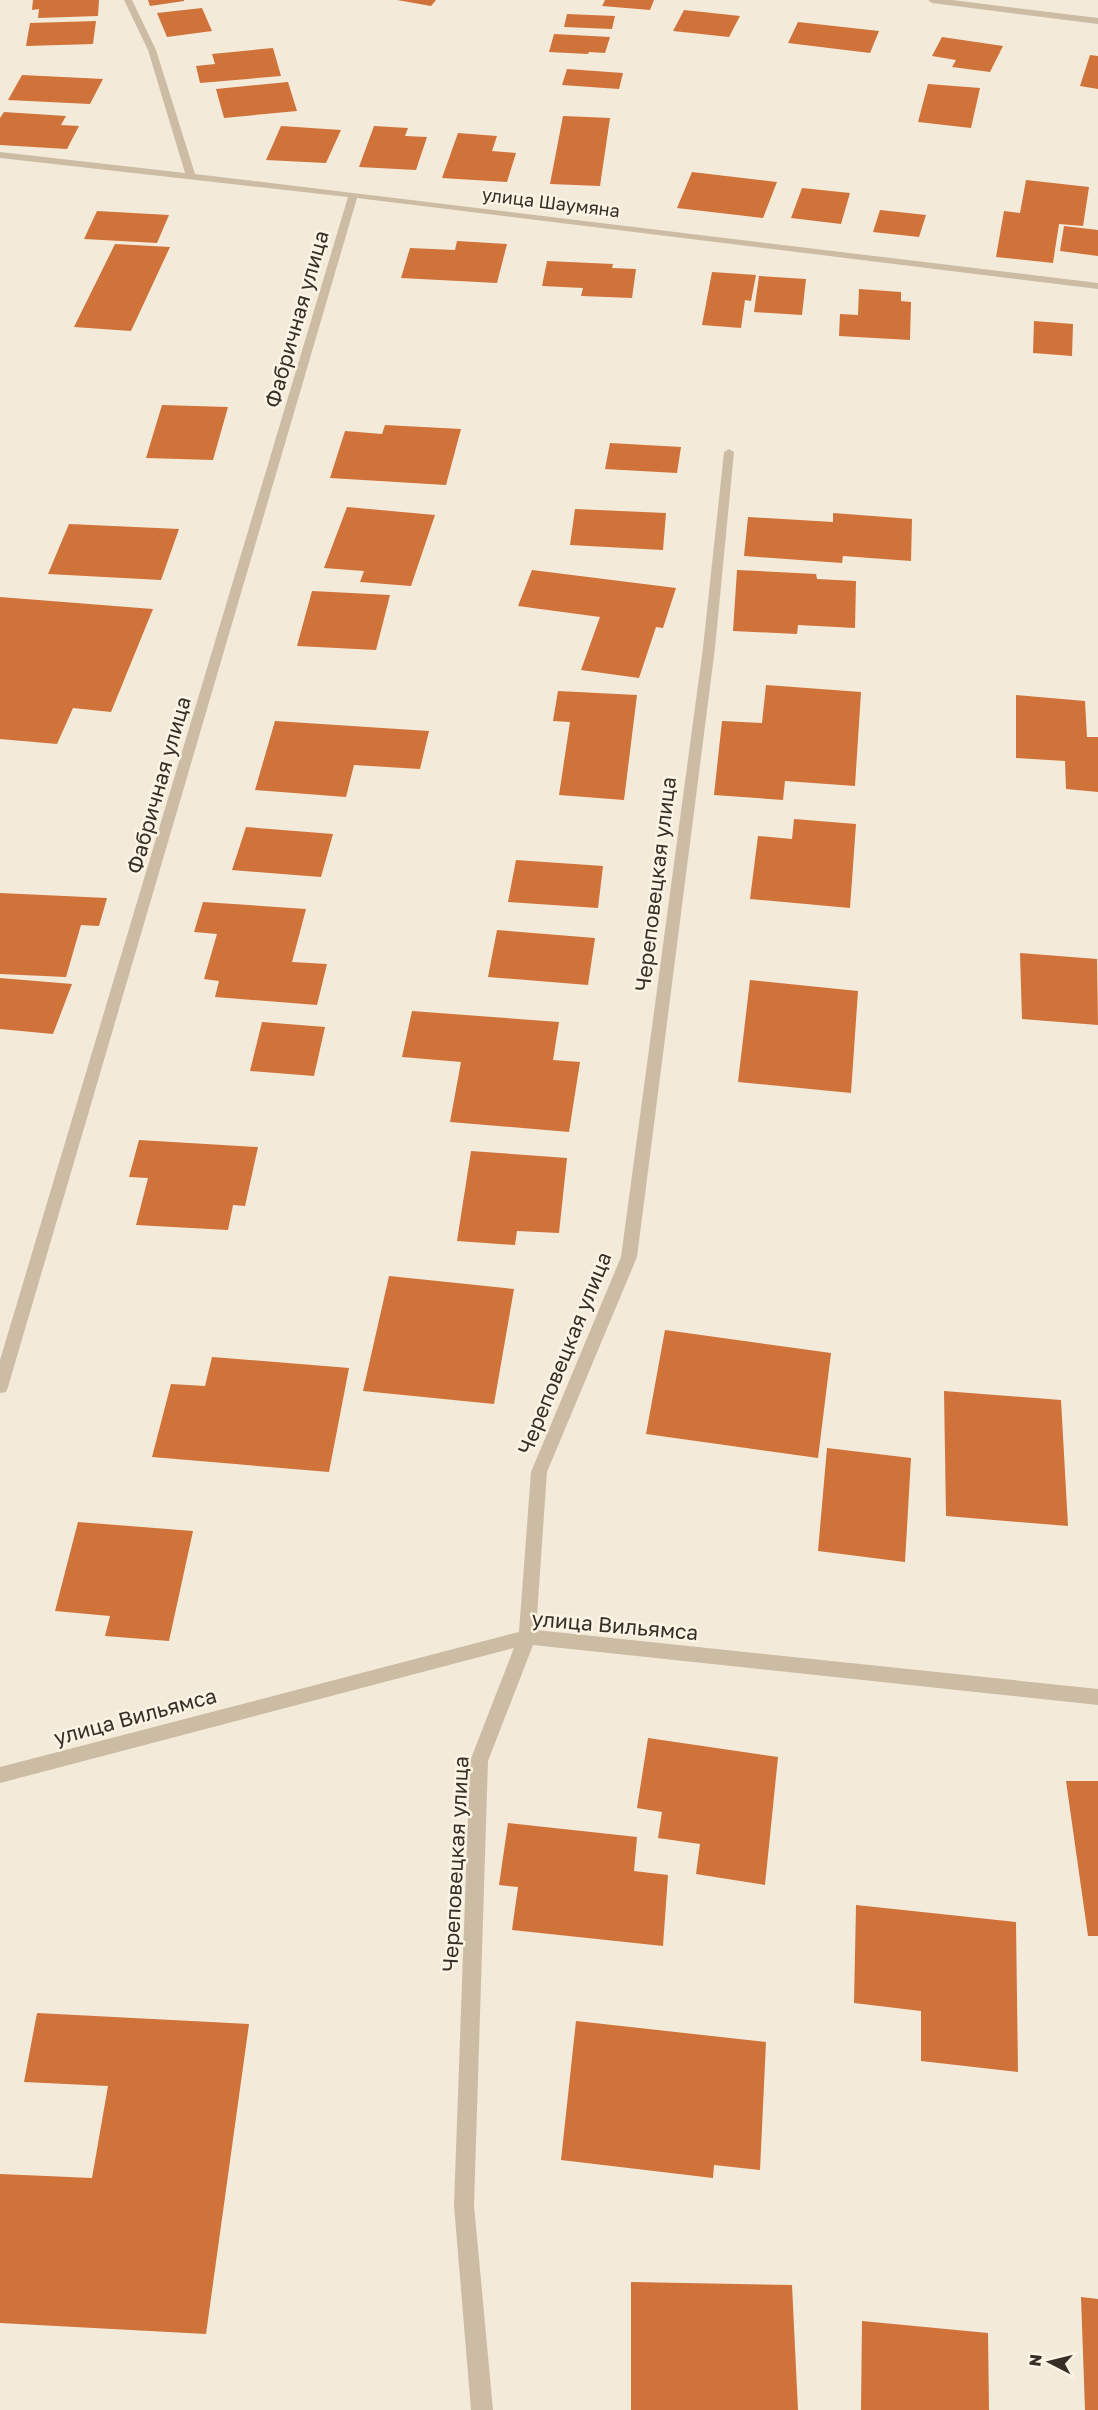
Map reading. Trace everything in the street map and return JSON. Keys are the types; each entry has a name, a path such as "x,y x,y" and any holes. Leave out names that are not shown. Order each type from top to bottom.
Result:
{"street":[{"path":"128,0 152,50 191,177"},
{"path":"932,0 1098,21"},
{"name":"улица Шаумяна","path":"0,155 353,195 1098,286"},
{"name":"Фабричная улица","path":"0,1387 353,195"},
{"name":"Череповецкая улица","path":"482,2410 464,2205 479,1761 527,1637 539,1472 629,1257 709,648 729,452"},
{"name":"улица Вильямса","path":"0,1775 527,1637 1098,1696"}],"building":[{"path":"33,0 99,0 98,16 38,18 39,9 32,10"},
{"path":"148,0 184,0 184,1 150,6"},
{"path":"397,0 436,0 431,6"},
{"path":"605,0 654,0 650,10 602,6"},
{"path":"202,8 212,31 167,37 157,13"},
{"path":"684,10 740,16 729,37 673,31"},
{"path":"567,14 615,16 612,29 564,27"},
{"path":"96,21 93,44 26,46 30,23"},
{"path":"798,22 879,31 870,53 788,43"},
{"path":"554,34 610,37 605,53 549,52"},
{"path":"942,37 1003,46 990,72 952,67 956,60 932,56"},
{"path":"273,48 281,76 200,83 196,66 215,64 212,54"},
{"path":"1090,55 1098,56 1098,89 1080,86"},
{"path":"567,69 623,73 619,89 562,85"},
{"path":"22,75 103,79 90,104 8,100"},
{"path":"288,82 297,111 224,118 216,89"},
{"path":"928,84 980,88 971,128 918,122"},
{"path":"4,112 66,116 61,125 79,126 67,149 0,145 0,118"},
{"path":"563,116 610,118 600,186 550,184"},
{"path":"281,126 341,130 326,163 266,160"},
{"path":"374,126 408,128 405,136 427,137 416,170 359,167"},
{"path":"458,133 497,136 492,151 516,153 507,182 442,178"},
{"path":"692,172 777,182 763,218 677,208"},
{"path":"1026,180 1089,187 1083,226 1059,224 1053,263 996,257 1004,211 1020,213"},
{"path":"802,188 850,193 841,224 791,218"},
{"path":"880,210 926,215 919,237 873,232"},
{"path":"97,211 169,215 157,243 84,239"},
{"path":"1064,226 1098,230 1098,256 1060,251"},
{"path":"457,241 507,244 497,283 401,278 410,248 455,250"},
{"path":"115,244 170,247 131,331 74,327"},
{"path":"547,261 613,264 612,268 636,269 632,298 581,296 583,288 542,286"},
{"path":"712,272 756,275 751,301 745,300 741,328 702,325"},
{"path":"759,276 806,279 802,315 754,312"},
{"path":"859,289 901,292 901,301 911,302 910,340 839,336 840,314 858,315"},
{"path":"1034,321 1073,324 1072,356 1033,353"},
{"path":"162,405 228,407 213,460 146,458"},
{"path":"385,425 461,429 446,485 330,478 345,431 382,434"},
{"path":"610,443 681,447 677,473 605,469"},
{"path":"347,507 435,515 411,586 360,582 364,571 324,568"},
{"path":"575,509 666,513 663,550 570,545"},
{"path":"833,513 912,519 911,561 843,556 842,563 744,556 748,517 833,522"},
{"path":"69,524 179,529 161,580 48,574"},
{"path":"532,570 676,588 663,628 656,627 639,678 581,670 600,617 518,606"},
{"path":"737,570 816,574 817,579 856,581 855,628 798,625 797,634 733,631"},
{"path":"312,591 390,595 376,650 297,646"},
{"path":"0,597 153,609 111,712 73,708 57,744 0,739"},
{"path":"766,685 861,692 855,786 785,781 783,800 714,795 722,721 762,723"},
{"path":"558,691 637,695 624,800 559,795 570,722 553,721"},
{"path":"1016,695 1085,701 1087,737 1098,737 1098,792 1066,789 1065,761 1016,758"},
{"path":"275,721 429,731 420,769 354,765 346,797 255,790"},
{"path":"794,819 856,824 850,908 750,899 758,836 792,839"},
{"path":"246,827 333,834 321,877 232,870"},
{"path":"516,860 603,866 598,908 508,902"},
{"path":"0,893 107,898 99,926 81,925 66,977 0,974"},
{"path":"203,902 306,909 292,962 327,964 317,1005 215,997 219,981 204,979 217,934 194,932"},
{"path":"497,930 595,938 588,985 488,977"},
{"path":"1020,953 1097,959 1098,1025 1022,1019"},
{"path":"0,978 72,984 53,1034 0,1029"},
{"path":"750,980 858,991 851,1093 738,1082"},
{"path":"412,1011 559,1022 553,1060 580,1062 569,1132 450,1122 461,1062 402,1057"},
{"path":"262,1022 325,1027 314,1076 250,1071"},
{"path":"139,1140 258,1147 245,1206 233,1205 228,1230 136,1225 148,1178 129,1177"},
{"path":"471,1151 567,1158 559,1233 517,1231 515,1245 457,1241"},
{"path":"389,1276 514,1289 494,1404 363,1391"},
{"path":"665,1330 831,1353 818,1458 646,1434"},
{"path":"212,1357 349,1368 329,1472 152,1457 171,1384 205,1386"},
{"path":"944,1391 1061,1400 1068,1526 946,1516"},
{"path":"827,1448 911,1458 905,1562 818,1551"},
{"path":"78,1522 193,1531 169,1641 105,1636 110,1616 55,1611"},
{"path":"648,1738 778,1757 765,1885 696,1874 700,1844 658,1838 662,1812 637,1808"},
{"path":"1066,1781 1098,1781 1098,1936 1088,1936"},
{"path":"508,1823 637,1837 634,1871 668,1875 663,1946 512,1930 518,1887 499,1885"},
{"path":"856,1905 1016,1922 1018,2072 921,2061 921,2011 854,2003"},
{"path":"37,2013 249,2024 206,2334 0,2323 0,2174 92,2178 108,2086 24,2082"},
{"path":"576,2021 766,2042 760,2170 714,2165 713,2178 561,2160"},
{"path":"631,2282 792,2285 798,2410 631,2410"},
{"path":"1081,2297 1098,2299 1098,2410 1085,2410"},
{"path":"862,2321 988,2333 989,2410 861,2410"}]}
